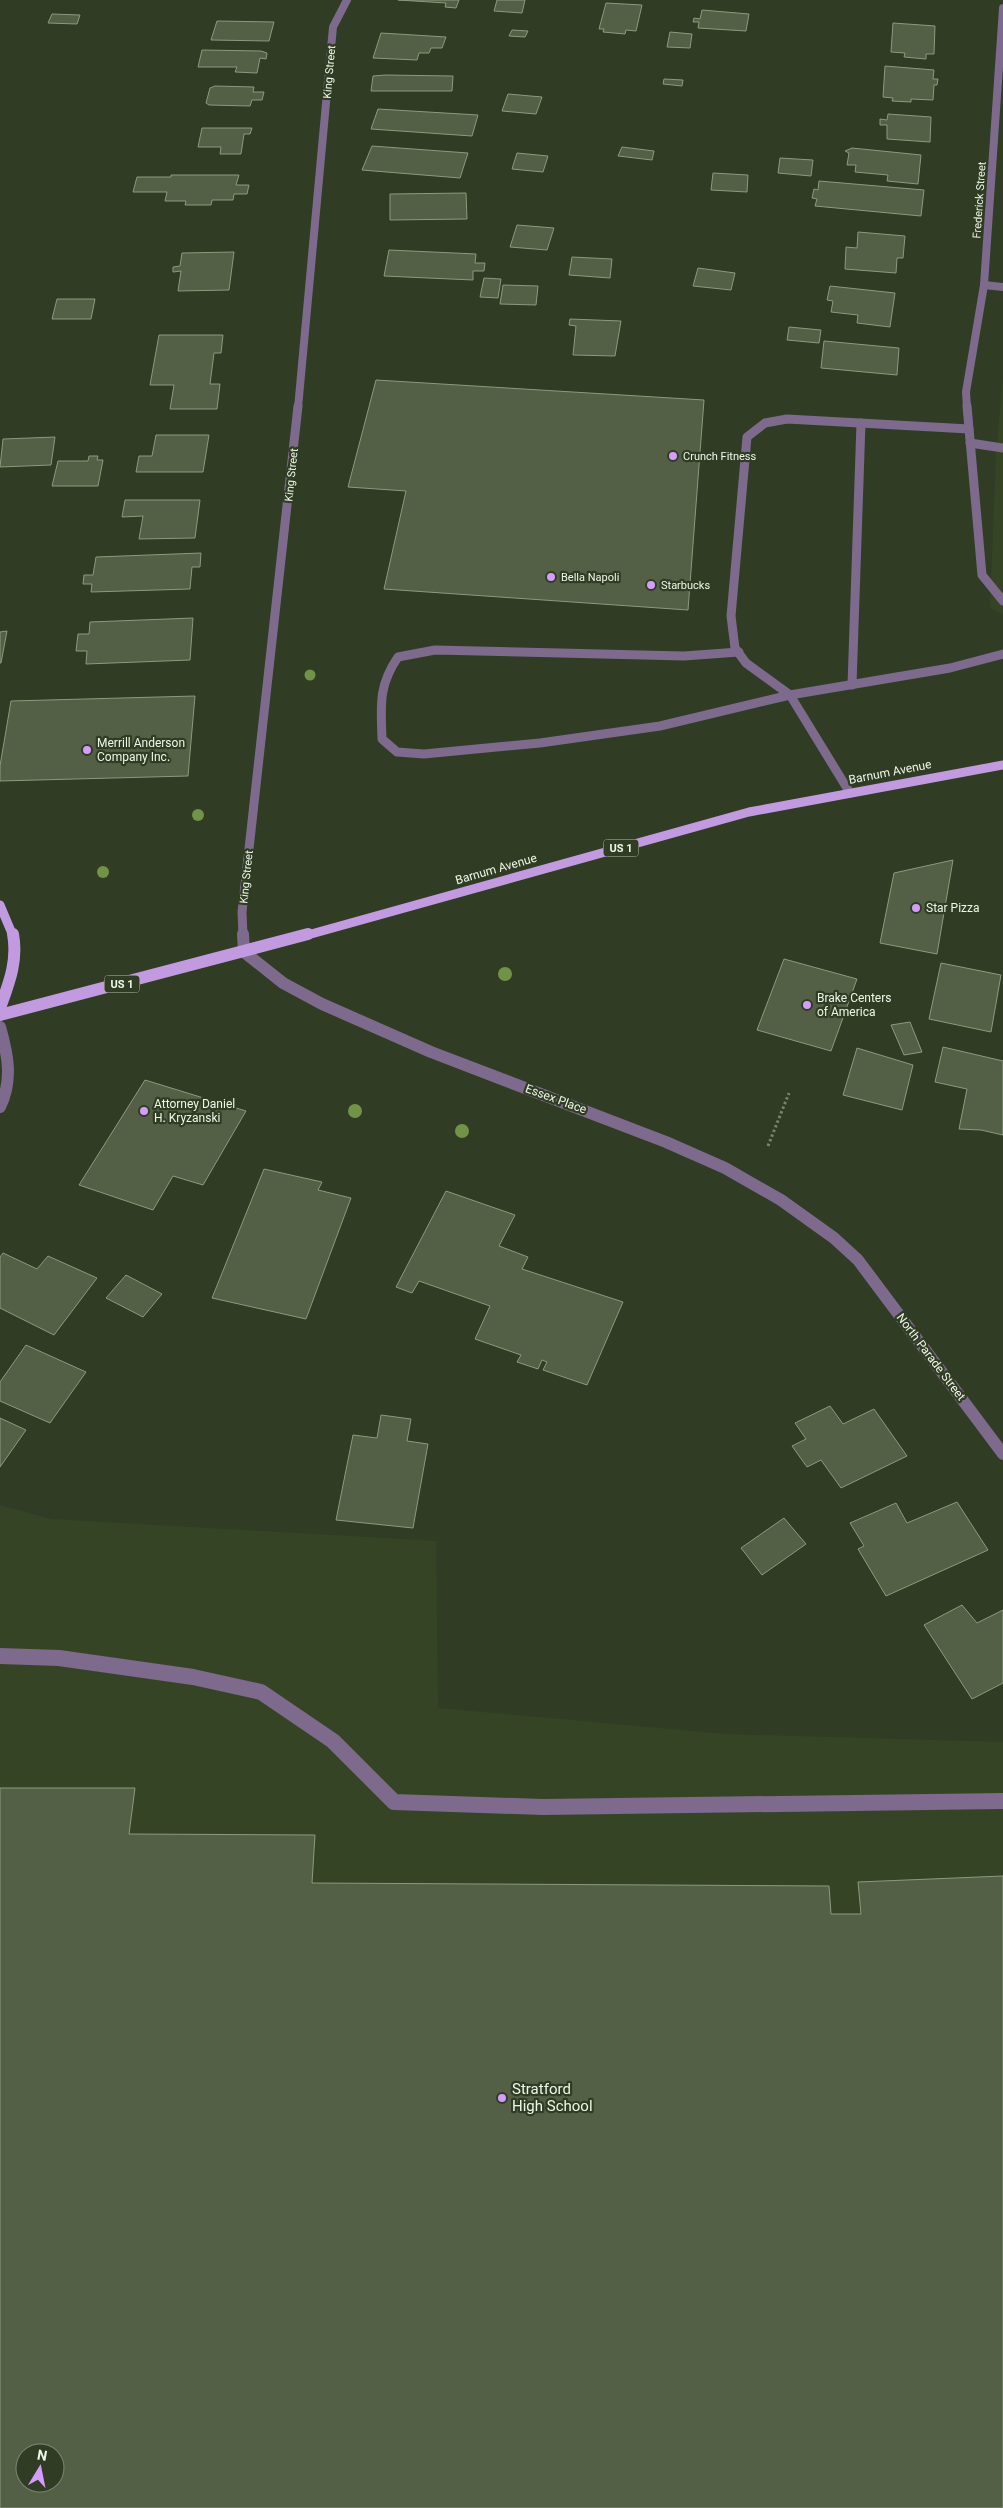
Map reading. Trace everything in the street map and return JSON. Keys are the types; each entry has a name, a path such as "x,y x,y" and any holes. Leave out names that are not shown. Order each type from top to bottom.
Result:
{"main road":[{"name":"Barnum Avenue","path":"0,1015 244,952 749,812 1003,765"},
{"path":"0,905 12,929 16,959 0,1008"}],"street":[{"name":"King Street","path":"244,952 242,912 302,374 333,27 347,0"},
{"name":"Frederick Street","path":"1003,8 984,284 966,392 982,574 1003,601"},
{"path":"984,284 1003,287"},
{"path":"850,794 790,695 761,676 746,663 735,648 731,616 747,437 756,425 769,420 787,419 969,429"},
{"path":"852,685 861,423"},
{"path":"970,443 1003,448"},
{"path":"739,652 684,656 435,650 398,657 386,673 380,695 382,739 397,752 462,752 660,726 790,695 950,668 1003,654"},
{"name":"Essex Place","path":"244,952 283,983 419,1049 589,1110 706,1157 766,1189 808,1216 858,1260"},
{"path":"0,1027 9,1064 8,1081 0,1106"},
{"name":"North Parade Street","path":"858,1260 1003,1454"},
{"path":"0,1656 59,1658 193,1677 261,1692 333,1741 394,1802 543,1807 1003,1801"}],"path":[{"path":"766,1148 790,1093"}],"shaded area":[{"path":"1003,377 1003,614 990,608 996,454"},
{"name":"Stratford High School","path":"0,1505 51,1519 436,1541 438,1708 724,1734 1003,1742 1003,2508 0,2508"}],"building":[{"path":"398,0 459,0 456,8 445,7 446,3"},
{"path":"497,0 525,0 522,13 494,11"},
{"path":"606,3 642,5 636,31 626,30 625,34 603,32 604,29 599,29"},
{"path":"702,10 749,14 746,31 698,28 699,22 693,22 694,18 700,19"},
{"path":"52,14 80,15 77,24 48,23"},
{"path":"217,21 274,22 269,41 211,40"},
{"path":"893,23 935,26 934,54 926,54 926,59 904,57 905,53 891,52"},
{"path":"512,30 528,31 525,37 509,36"},
{"path":"670,32 692,34 690,48 667,47"},
{"path":"381,33 446,37 442,48 431,48 429,53 419,53 417,60 373,58"},
{"path":"202,50 261,51 267,53 266,59 260,58 257,73 235,72 237,67 198,67"},
{"path":"885,66 934,70 933,79 938,79 937,85 934,85 933,100 911,99 911,102 892,101 893,98 883,97"},
{"path":"373,76 453,76 452,91 371,91"},
{"path":"664,79 683,80 682,86 663,84"},
{"path":"215,86 254,87 253,92 264,92 262,100 252,100 250,106 209,105 206,103 210,88"},
{"path":"508,94 542,97 536,114 502,111"},
{"path":"378,109 478,115 472,136 371,129"},
{"path":"888,114 931,117 930,142 887,139 887,125 880,125 880,119 887,120"},
{"path":"202,128 252,128 250,134 244,134 241,154 220,154 221,147 198,147"},
{"path":"372,146 468,153 460,178 362,170"},
{"path":"622,147 654,151 652,160 618,156"},
{"path":"852,148 921,155 918,184 887,181 888,175 855,172 856,165 847,165 849,153 845,151"},
{"path":"517,153 548,156 543,172 512,169"},
{"path":"780,158 813,160 811,176 778,173"},
{"path":"713,173 748,175 747,192 711,190"},
{"path":"171,175 239,175 236,185 249,185 247,194 234,194 233,200 212,200 211,205 185,205 186,201 165,201 167,192 133,192 137,177 171,177"},
{"path":"819,181 924,190 921,216 815,206 817,199 812,198 814,189 818,190"},
{"path":"466,193 467,219 390,220 390,194"},
{"path":"517,225 554,228 547,250 510,247"},
{"path":"858,232 905,236 903,258 897,258 896,273 845,269 846,247 857,248"},
{"path":"389,250 476,254 475,263 485,263 484,271 473,271 473,280 384,276"},
{"path":"234,252 229,290 178,291 181,271 173,272 173,267 180,266 182,253"},
{"path":"572,257 612,259 610,278 569,275"},
{"path":"698,268 735,273 731,290 693,286"},
{"path":"484,278 501,279 498,298 480,297"},
{"path":"503,285 538,286 536,305 500,304"},
{"path":"830,286 895,293 890,327 857,323 858,315 831,312 833,301 827,300"},
{"path":"57,299 95,299 91,319 52,319"},
{"path":"570,319 621,321 615,356 573,355 576,326 569,325"},
{"path":"789,327 821,330 819,343 787,340"},
{"path":"159,335 223,335 221,353 214,353 210,384 220,384 217,409 170,409 174,385 150,385"},
{"path":"824,341 899,348 897,375 821,368"},
{"path":"376,380 704,400 688,610 384,589 406,491 348,487"},
{"path":"156,435 209,435 203,472 136,472 139,456 152,456"},
{"path":"55,437 51,465 0,467 3,439"},
{"path":"89,456 98,456 97,460 103,460 98,486 52,486 58,461 88,461"},
{"path":"125,500 200,500 195,538 139,539 143,516 122,517"},
{"path":"201,553 200,567 192,567 190,589 91,592 92,584 83,584 84,575 93,575 96,557"},
{"path":"193,618 190,660 86,664 87,651 76,651 78,634 89,634 90,622"},
{"path":"7,631 1,663 0,663 0,632"},
{"path":"195,696 188,776 0,781 0,766 11,701"},
{"name":"Star Pizza","path":"953,860 937,954 880,943 894,873"},
{"name":"Brake Centers of America","path":"784,959 857,979 831,1051 757,1030"},
{"path":"941,963 1001,975 991,1032 929,1019"},
{"path":"910,1022 922,1052 904,1055 891,1025"},
{"path":"943,1047 1003,1061 1003,1135 981,1130 959,1129 967,1089 935,1082"},
{"path":"857,1048 913,1065 902,1110 843,1095"},
{"path":"145,1080 246,1111 203,1185 173,1176 153,1210 79,1185"},
{"path":"264,1169 322,1182 318,1190 351,1198 306,1319 212,1298"},
{"path":"446,1191 515,1215 499,1246 528,1257 522,1269 623,1302 587,1385 543,1370 547,1362 542,1360 538,1369 517,1362 521,1355 475,1339 490,1306 419,1281 412,1293 396,1287"},
{"path":"3,1253 37,1269 48,1256 97,1278 54,1335 0,1308 0,1257"},
{"path":"126,1275 162,1294 143,1317 106,1298"},
{"path":"26,1345 86,1372 50,1423 0,1401 0,1382"},
{"path":"830,1406 843,1424 874,1409 907,1456 841,1488 821,1460 807,1467 792,1446 806,1439 795,1423"},
{"path":"381,1415 411,1419 407,1441 428,1444 413,1528 336,1520 353,1435 377,1438"},
{"path":"0,1418 26,1430 0,1467"},
{"path":"957,1502 988,1550 886,1596 858,1549 864,1546 850,1523 896,1503 907,1523"},
{"path":"784,1518 806,1544 762,1575 741,1548"},
{"path":"962,1605 977,1623 1003,1610 1003,1683 972,1699 924,1625"},
{"name":"Stratford High School","path":"0,1788 135,1788 129,1834 315,1835 312,1883 829,1886 831,1914 861,1914 858,1882 1003,1876 1003,2508 0,2508"}],"place":[{"name":"Crunch Fitness","path":"673,456"},
{"name":"Bella Napoli","path":"551,577"},
{"name":"Starbucks","path":"651,585"},
{"name":"Merrill Anderson Company Inc.","path":"87,750"},
{"name":"Star Pizza","path":"916,908"},
{"name":"Brake Centers of America","path":"807,1005"},
{"name":"Attorney Daniel H. Kryzanski","path":"144,1111"},
{"name":"Stratford High School","path":"502,2098"}]}
